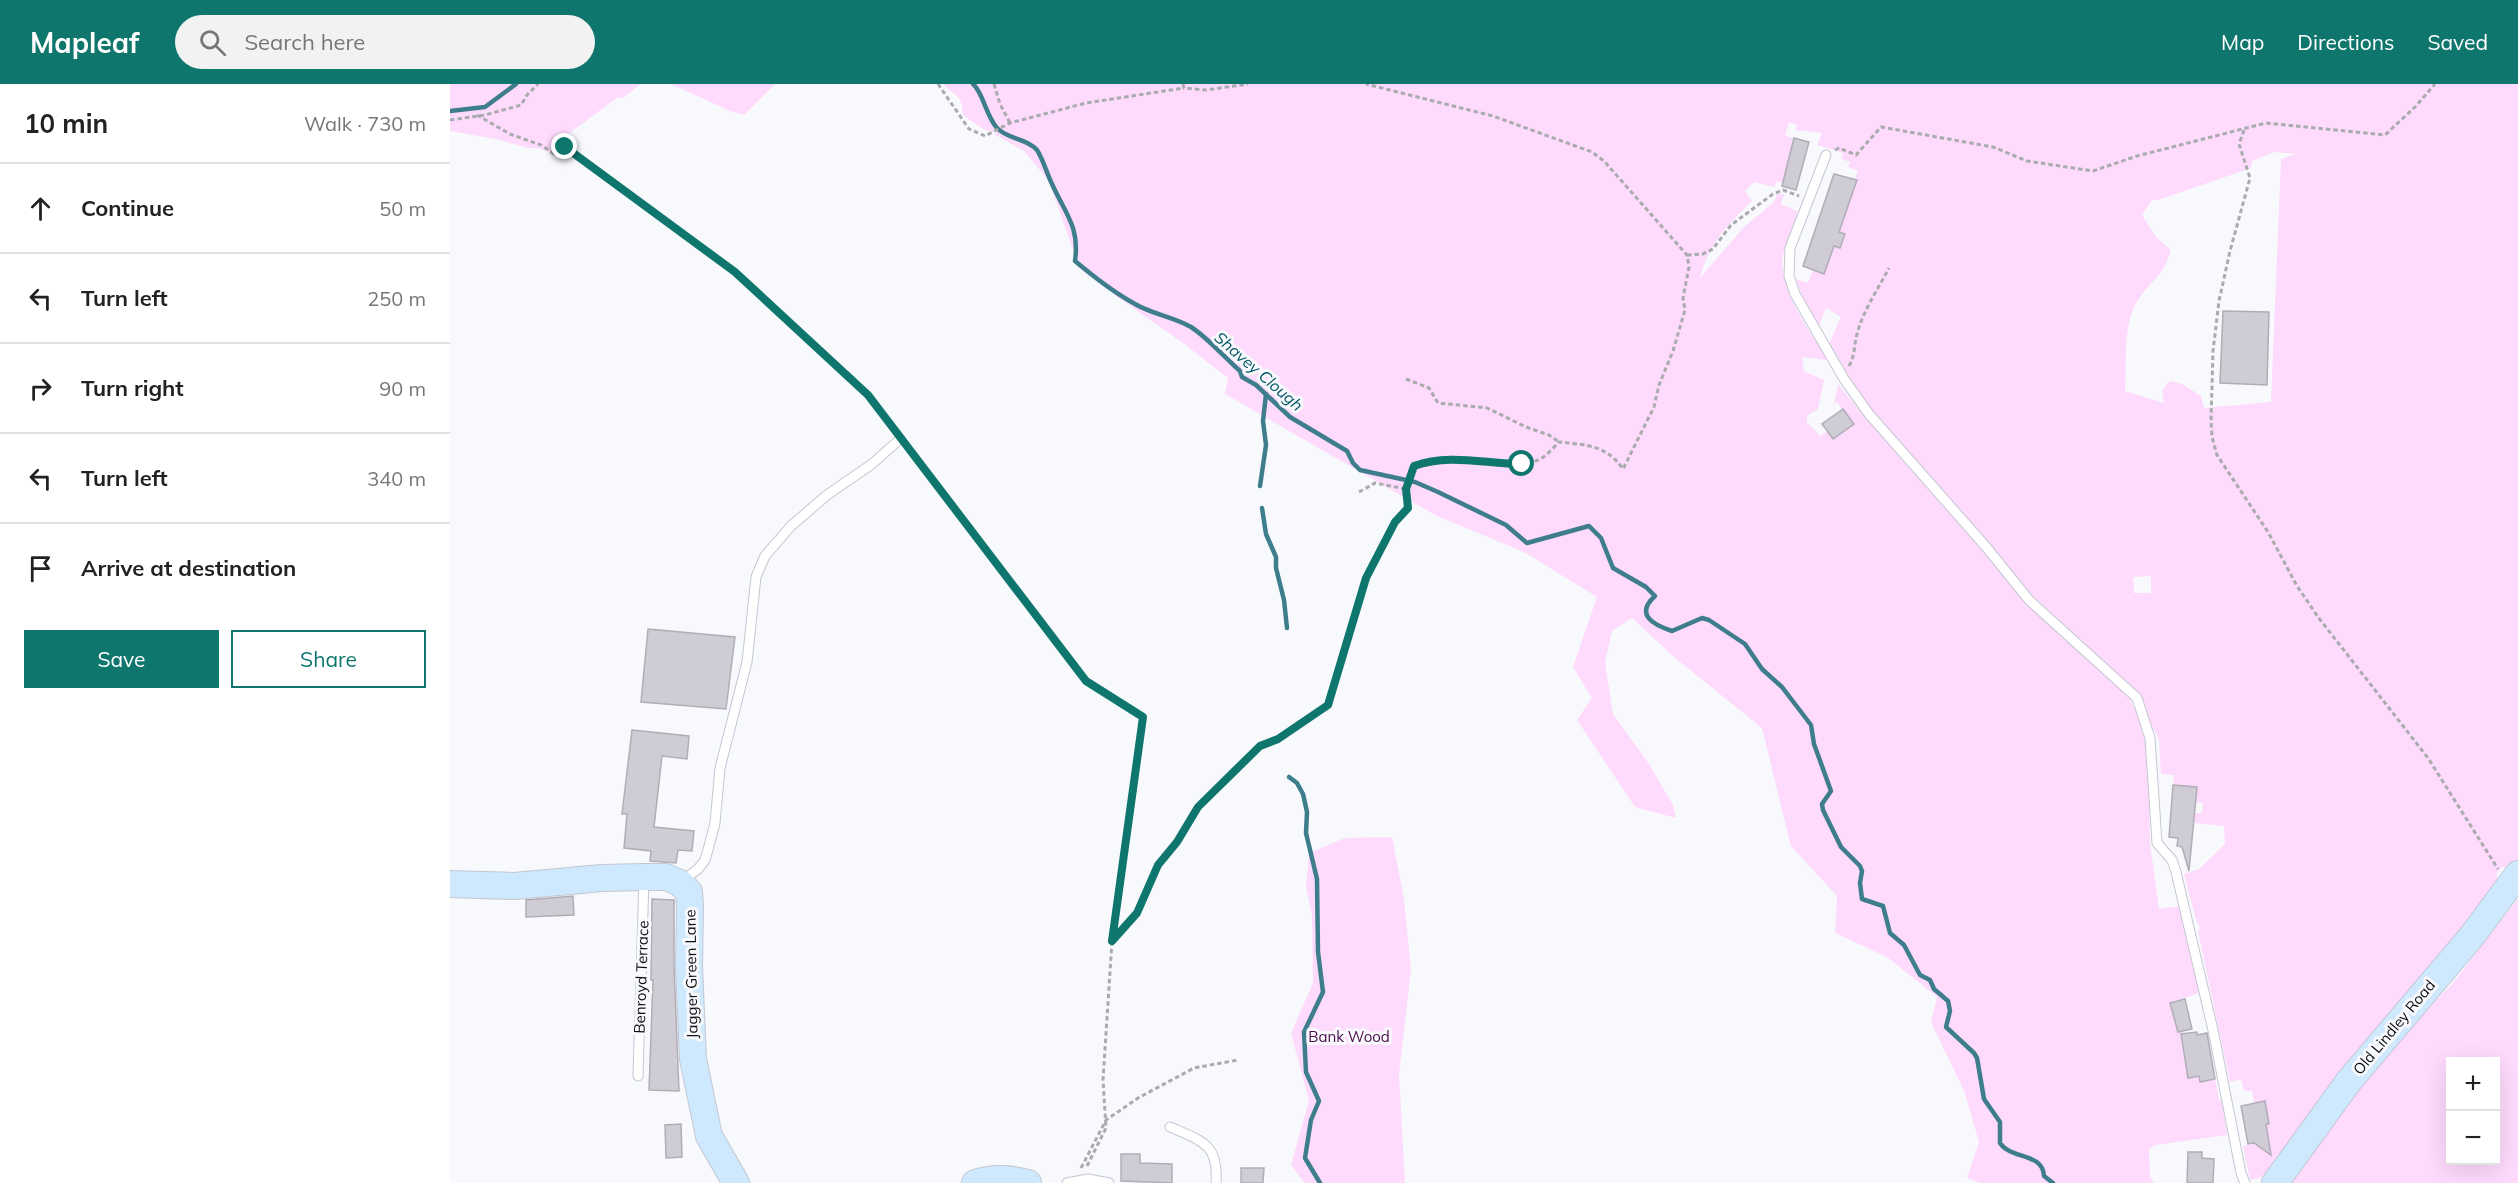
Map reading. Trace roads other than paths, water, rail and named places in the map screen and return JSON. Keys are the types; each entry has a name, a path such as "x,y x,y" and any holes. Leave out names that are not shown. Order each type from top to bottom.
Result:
{"street":[{"path":"450,884 514,886 602,878 644,877 666,877 680,883"},
{"name":"Old Lindley Road","path":"2275,1183 2349,1081 2472,936 2515,878"},
{"name":"Jagger Green Lane","path":"680,883 689,892 693,1059 709,1136 736,1183"},
{"path":"975,1183 986,1179 1011,1178 1028,1183"}],"lane":[{"path":"1826,155 1790,248 1790,276 1795,294 1844,379 1869,414 1987,548 2029,600 2137,698 2150,738 2157,843 2172,860 2176,872 2213,1030 2241,1173 2245,1183"},
{"path":"680,883 698,869 705,860 715,823 720,768 747,662 756,577 765,556 791,526 827,495 872,464 900,439"},
{"name":"Benroyd Terrace","path":"638,1076 644,877"},
{"path":"1170,1128 1195,1138 1212,1150 1218,1165 1216,1183"},
{"path":"1074,1181 1088,1179 1109,1183"}],"waterway":[{"path":"450,111 485,107 516,84"},
{"name":"Shavey Clough","path":"973,84 997,128 1037,150 1073,229 1075,261 1127,299 1197,331 1240,371 1242,377 1256,385 1290,417 1347,451 1353,463 1360,470 1415,482 1438,492 1506,525 1527,543 1589,526 1601,538 1613,568 1646,587 1655,596 1646,609 1646,614 1653,622 1672,631 1702,618 1709,620 1745,644 1762,669 1782,687 1811,725 1814,744 1831,791 1822,804 1823,810 1841,847 1860,866 1862,899 1883,906 1890,933 1904,945 1920,975 1930,980 1934,989 1948,1001 1950,1011 1946,1027 1977,1058 1984,1099 2000,1122 2000,1143 2011,1152 2033,1159 2042,1168 2044,1176 2053,1183"},
{"path":"1260,486 1266,445 1263,421 1266,394"},
{"path":"1262,508 1266,534 1276,557 1287,628"},
{"path":"1289,777 1297,783 1303,794 1307,812 1306,833 1317,879 1318,952 1323,992 1304,1032 1306,1072 1319,1101 1311,1120 1305,1158 1320,1183"}],"park label":[{"name":"Bank Wood","path":"1349,1036"}]}
